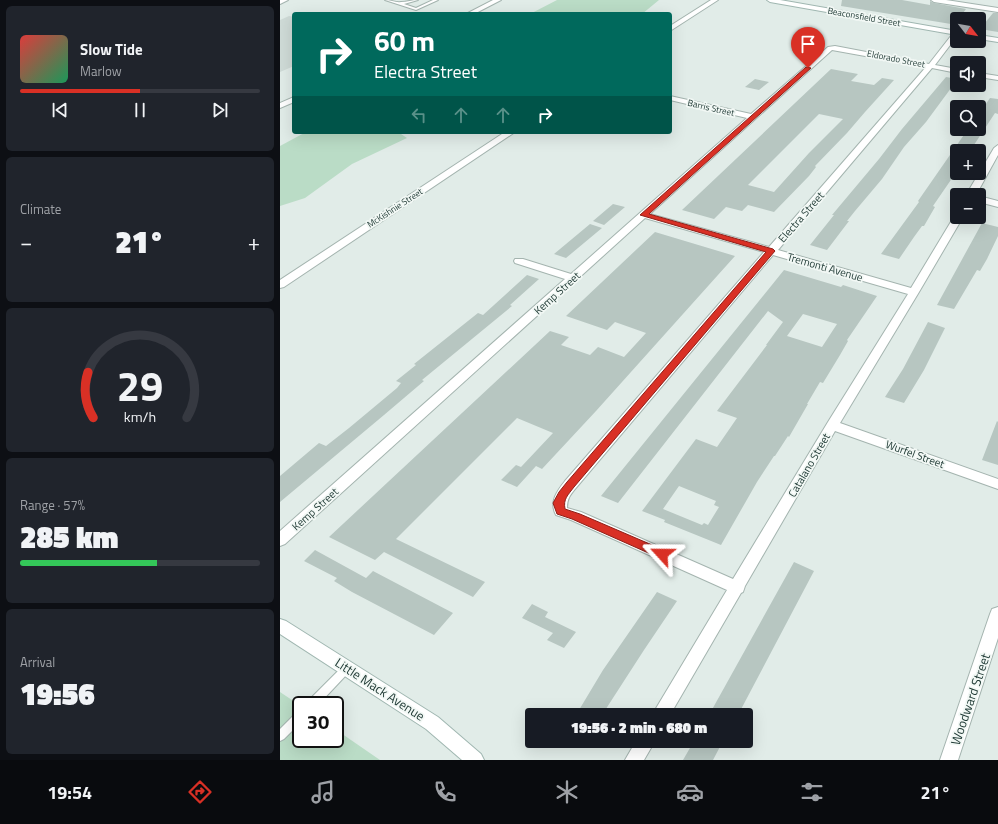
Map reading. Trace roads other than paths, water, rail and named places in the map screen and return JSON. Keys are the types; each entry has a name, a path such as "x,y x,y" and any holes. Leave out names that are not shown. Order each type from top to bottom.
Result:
{"street":[{"path":"280,2 285,0"},
{"path":"473,12 498,0"},
{"path":"672,28 715,0"},
{"name":"Beaconsfield Street","path":"770,0 950,32"},
{"path":"934,0 998,10"},
{"path":"986,38 998,40"},
{"name":"Electra Street","path":"738,588 576,516 561,512 559,503 562,494 950,42"},
{"name":"Kemp Street","path":"280,540 830,48 835,48"},
{"name":"Eldorado Street","path":"835,48 950,69"},
{"path":"986,76 998,78"},
{"name":"Barris Street","path":"672,98 753,117"},
{"path":"280,106 292,100"},
{"name":"McKishnie Street","path":"280,285 508,134"},
{"path":"975,188 998,148"},
{"path":"986,201 998,204"},
{"name":"Tremonti Avenue","path":"644,215 914,292"},
{"name":"Catalano Street","path":"665,708 738,588 832,425 954,224"},
{"path":"519,261 574,278"},
{"name":"Wurfel Street","path":"832,425 998,484"},
{"name":"Woodward Street","path":"949,760 998,614"},
{"name":"Little Mack Avenue","path":"280,626 432,723 475,760"},
{"path":"634,760 642,748"}],"lane":[{"path":"387,0 416,9 436,0"},
{"path":"399,4 417,0 430,2"},
{"path":"320,696 348,668"},
{"path":"280,736 292,724"}]}
